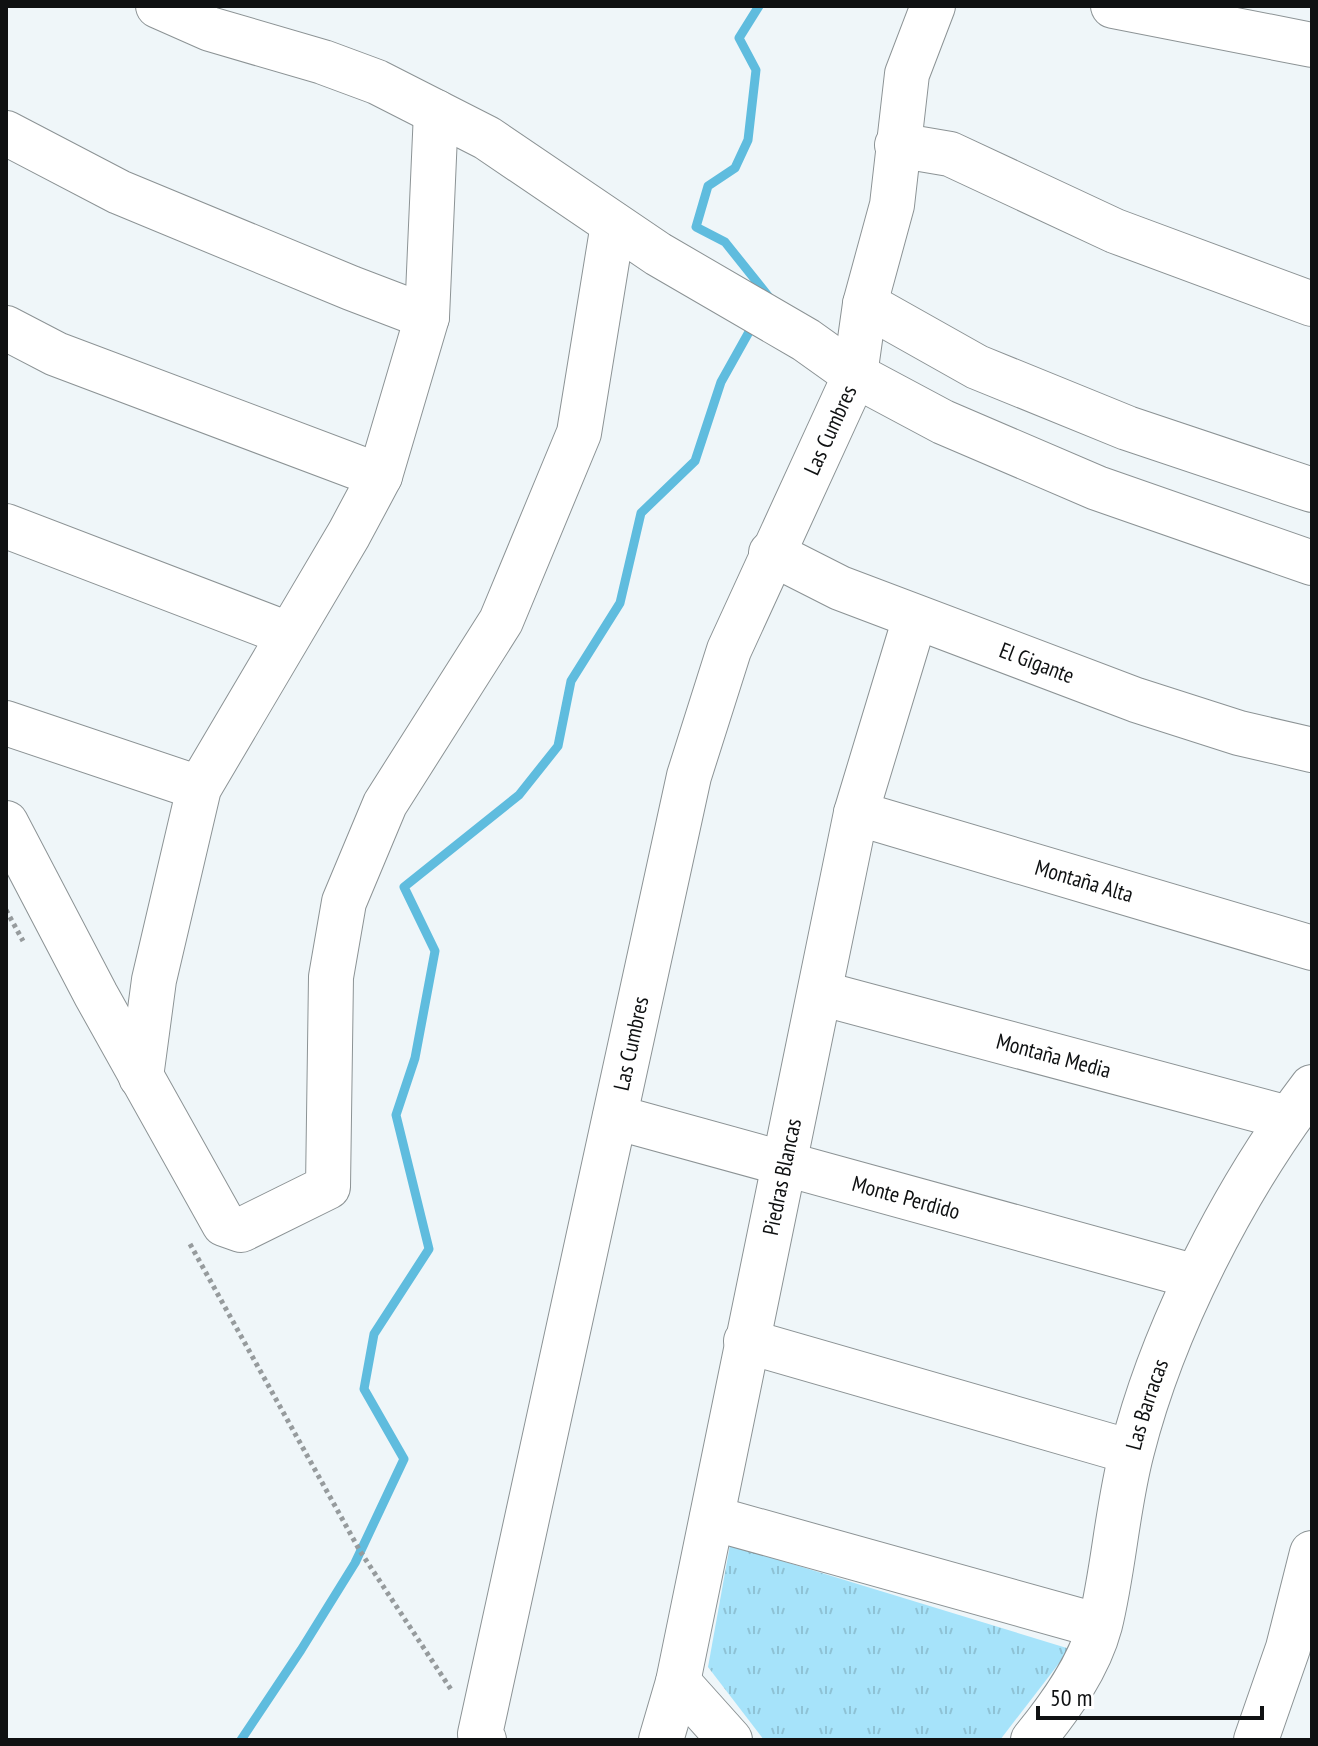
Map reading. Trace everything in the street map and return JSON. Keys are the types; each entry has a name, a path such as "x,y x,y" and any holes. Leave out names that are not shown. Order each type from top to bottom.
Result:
{"street":[{"path":"158,6 210,29 364,77 487,138 658,254 806,340 855,375 943,422 1097,488 1312,563"},
{"name":"Las Cumbres","path":"482,1737 689,776 729,650 855,375 865,304 892,205 907,74 933,6"},
{"path":"1113,6 1312,45"},
{"path":"141,1077 154,980 199,788 380,476 427,317 436,112"},
{"path":"6,133 119,192 427,317"},
{"path":"897,145 950,154 1115,231 1312,304"},
{"path":"6,823 96,995 224,1224 241,1230 328,1187 331,977 344,902 385,804 501,621 579,433 613,224"},
{"path":"865,304 977,367 1127,428 1312,490"},
{"path":"6,328 56,354 380,476"},
{"path":"6,526 288,634"},
{"name":"El Gigante","path":"771,553 840,588 1136,700 1239,733 1312,750"},
{"name":"Piedras Blancas","path":"661,1740 678,1682 856,813 915,618"},
{"path":"6,723 199,788"},
{"name":"Montaña Alta","path":"856,813 1312,948"},
{"name":"Montaña Media","path":"820,993 1300,1102"},
{"name":"Las Barracas","path":"1033,1740 1085,1663 1099,1626 1131,1452 1158,1363 1196,1277 1300,1102"},
{"name":"Monte Perdido","path":"615,1117 1196,1277"},
{"path":"746,1341 1131,1452"},
{"path":"712,1518 1099,1626"},
{"path":"1256,1740 1288,1648 1312,1553"},
{"path":"678,1682 730,1740"}],"path":[{"path":"6,910 29,952"},
{"path":"183,1231 360,1551 482,1737"}],"green space":[{"path":"730,1545 1070,1649 1000,1740 764,1740 708,1667"}],"waterway":[{"path":"759,6 739,38 756,70 748,140 735,168 708,186 696,227 725,242 769,297 767,299"},
{"path":"241,1740 355,1563 404,1459 364,1389 374,1334 429,1249 396,1115 415,1058 435,951 404,887 519,795 558,746 571,681 620,603 641,513 695,461 721,382 754,323"}]}
